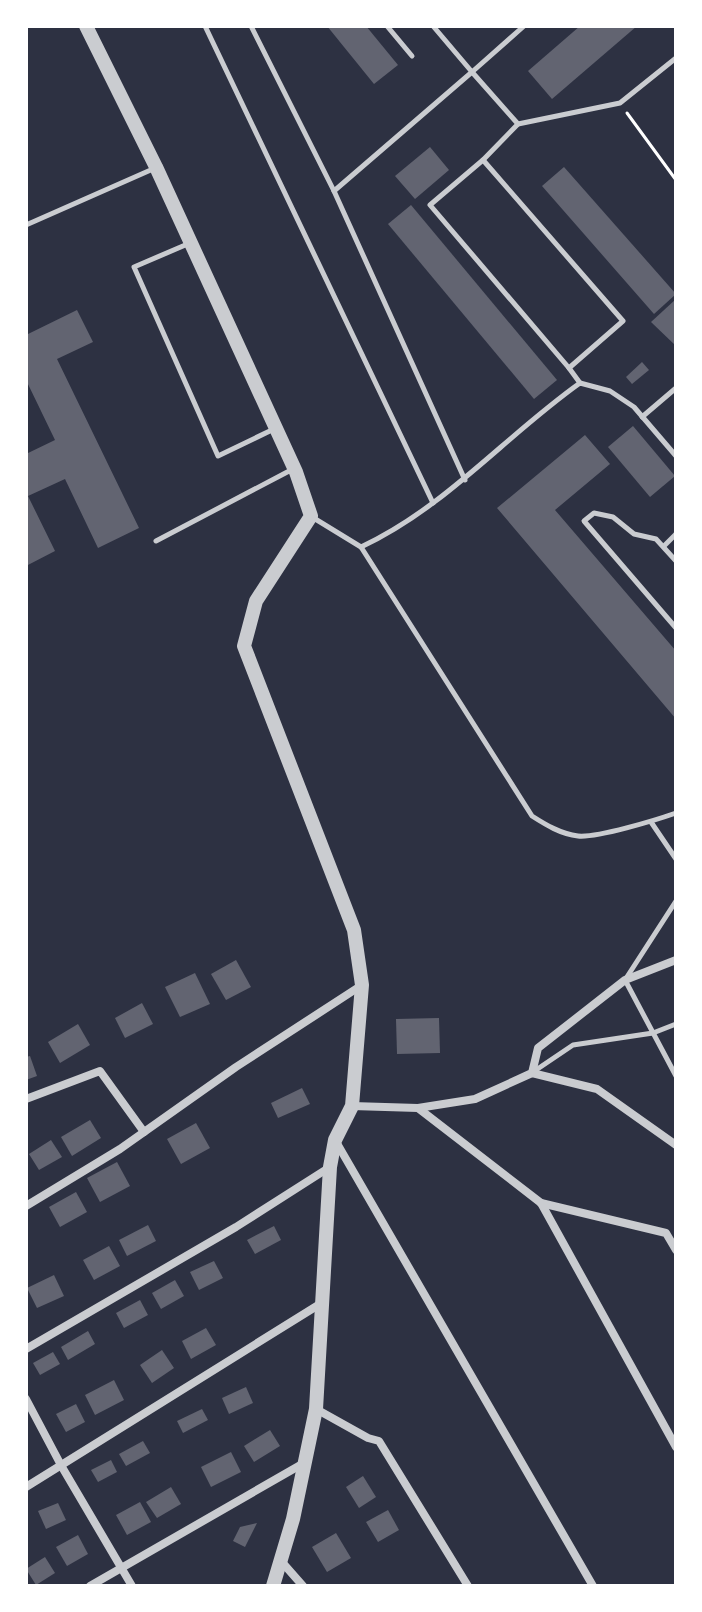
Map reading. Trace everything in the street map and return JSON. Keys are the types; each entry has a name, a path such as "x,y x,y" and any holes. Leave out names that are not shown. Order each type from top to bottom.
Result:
{"street":[{"path":"86,26 156,167 276,428 311,516 256,601 244,646 354,930 362,985 352,1106 335,1140 330,1167 316,1409 307,1461 273,1586"},
{"path":"532,1073 538,1048 625,980 676,960"},
{"path":"26,1206 120,1149 236,1067 362,985"},
{"path":"26,1099 100,1071 144,1132"},
{"path":"352,1106 418,1108 475,1099 532,1073 597,1089 676,1145"},
{"path":"418,1108 541,1203 676,1447"},
{"path":"335,1140 593,1586"},
{"path":"26,1349 236,1227 330,1167"},
{"path":"541,1203 666,1233 676,1250"},
{"path":"26,1487 320,1304"},
{"path":"26,1399 132,1586"},
{"path":"316,1409 379,1441 468,1586"},
{"path":"90,1586 307,1461"},
{"path":"281,1561 303,1586"}],"lane":[{"path":"205,26 433,503"},
{"path":"251,26 334,191 465,480"},
{"path":"387,26 412,56"},
{"path":"433,26 518,124"},
{"path":"334,191 524,26"},
{"path":"676,58 620,103 518,124 483,160 430,205 580,383 610,391 634,407 676,456"},
{"path":"483,160 623,321 569,368"},
{"path":"26,225 156,167"},
{"path":"191,243 134,267 218,456 276,428"},
{"path":"361,547 395,530 465,480 580,383"},
{"path":"642,417 676,388"},
{"path":"156,541 294,468"},
{"path":"676,561 656,539 634,534 613,517 594,513 584,521 676,628"},
{"path":"311,516 361,547 532,816 552,828 580,836 651,822 676,813"},
{"path":"664,546 676,534"},
{"path":"651,822 676,859"},
{"path":"676,901 625,980 676,1076"},
{"path":"532,1073 573,1045 653,1033 676,1024"}],"path":[{"path":"620,103 676,180"}],"building":[{"path":"327,26 366,26 398,65 374,84"},
{"path":"580,26 637,26 552,99 528,71"},
{"path":"430,147 449,170 415,199 395,176"},
{"path":"564,167 676,294 654,314 542,186"},
{"path":"411,205 557,380 534,399 388,224"},
{"path":"676,299 676,346 651,322"},
{"path":"77,310 93,342 57,359 139,528 98,548 65,479 28,496 55,551 26,566 26,454 55,440 26,380 26,335"},
{"path":"642,362 649,370 632,384 626,377"},
{"path":"633,426 675,476 650,497 608,447"},
{"path":"585,435 610,464 555,510 676,651 676,719 497,508"},
{"path":"236,960 251,987 226,1000 211,974"},
{"path":"195,973 210,1004 180,1017 165,987"},
{"path":"142,1003 153,1024 125,1038 115,1018"},
{"path":"439,1018 440,1053 397,1054 396,1019"},
{"path":"78,1024 90,1045 60,1063 48,1042"},
{"path":"30,1056 37,1076 26,1080 26,1057"},
{"path":"302,1088 310,1104 278,1118 271,1103"},
{"path":"90,1120 101,1138 72,1156 61,1137"},
{"path":"196,1123 210,1148 181,1164 167,1139"},
{"path":"51,1140 62,1157 39,1170 29,1154"},
{"path":"117,1162 130,1186 100,1202 87,1178"},
{"path":"76,1192 87,1212 60,1227 49,1207"},
{"path":"148,1225 156,1241 127,1256 119,1240"},
{"path":"274,1226 281,1240 255,1254 247,1240"},
{"path":"109,1246 120,1266 94,1280 83,1260"},
{"path":"214,1261 223,1278 199,1290 190,1272"},
{"path":"54,1275 64,1296 37,1308 27,1288"},
{"path":"175,1280 184,1296 161,1309 152,1293"},
{"path":"140,1300 148,1315 124,1328 116,1313"},
{"path":"206,1328 216,1345 191,1359 182,1341"},
{"path":"88,1331 95,1344 68,1360 61,1347"},
{"path":"162,1350 174,1368 152,1383 140,1365"},
{"path":"53,1352 60,1364 40,1375 33,1363"},
{"path":"114,1380 124,1400 95,1415 85,1395"},
{"path":"246,1387 253,1403 229,1414 222,1398"},
{"path":"76,1404 85,1422 66,1432 56,1414"},
{"path":"202,1409 208,1420 183,1433 177,1421"},
{"path":"270,1430 280,1446 254,1462 244,1446"},
{"path":"143,1441 150,1453 126,1466 119,1454"},
{"path":"231,1452 241,1472 211,1487 201,1467"},
{"path":"111,1460 117,1472 98,1482 91,1470"},
{"path":"363,1476 376,1497 359,1508 346,1487"},
{"path":"171,1487 181,1504 157,1518 146,1502"},
{"path":"140,1502 151,1522 127,1535 116,1515"},
{"path":"58,1503 66,1520 46,1529 38,1511"},
{"path":"388,1510 399,1530 378,1542 366,1522"},
{"path":"257,1523 245,1547 233,1541 240,1527"},
{"path":"336,1533 351,1558 327,1572 312,1547"},
{"path":"78,1535 88,1554 67,1566 56,1547"},
{"path":"45,1557 55,1573 36,1585 26,1569"}]}
